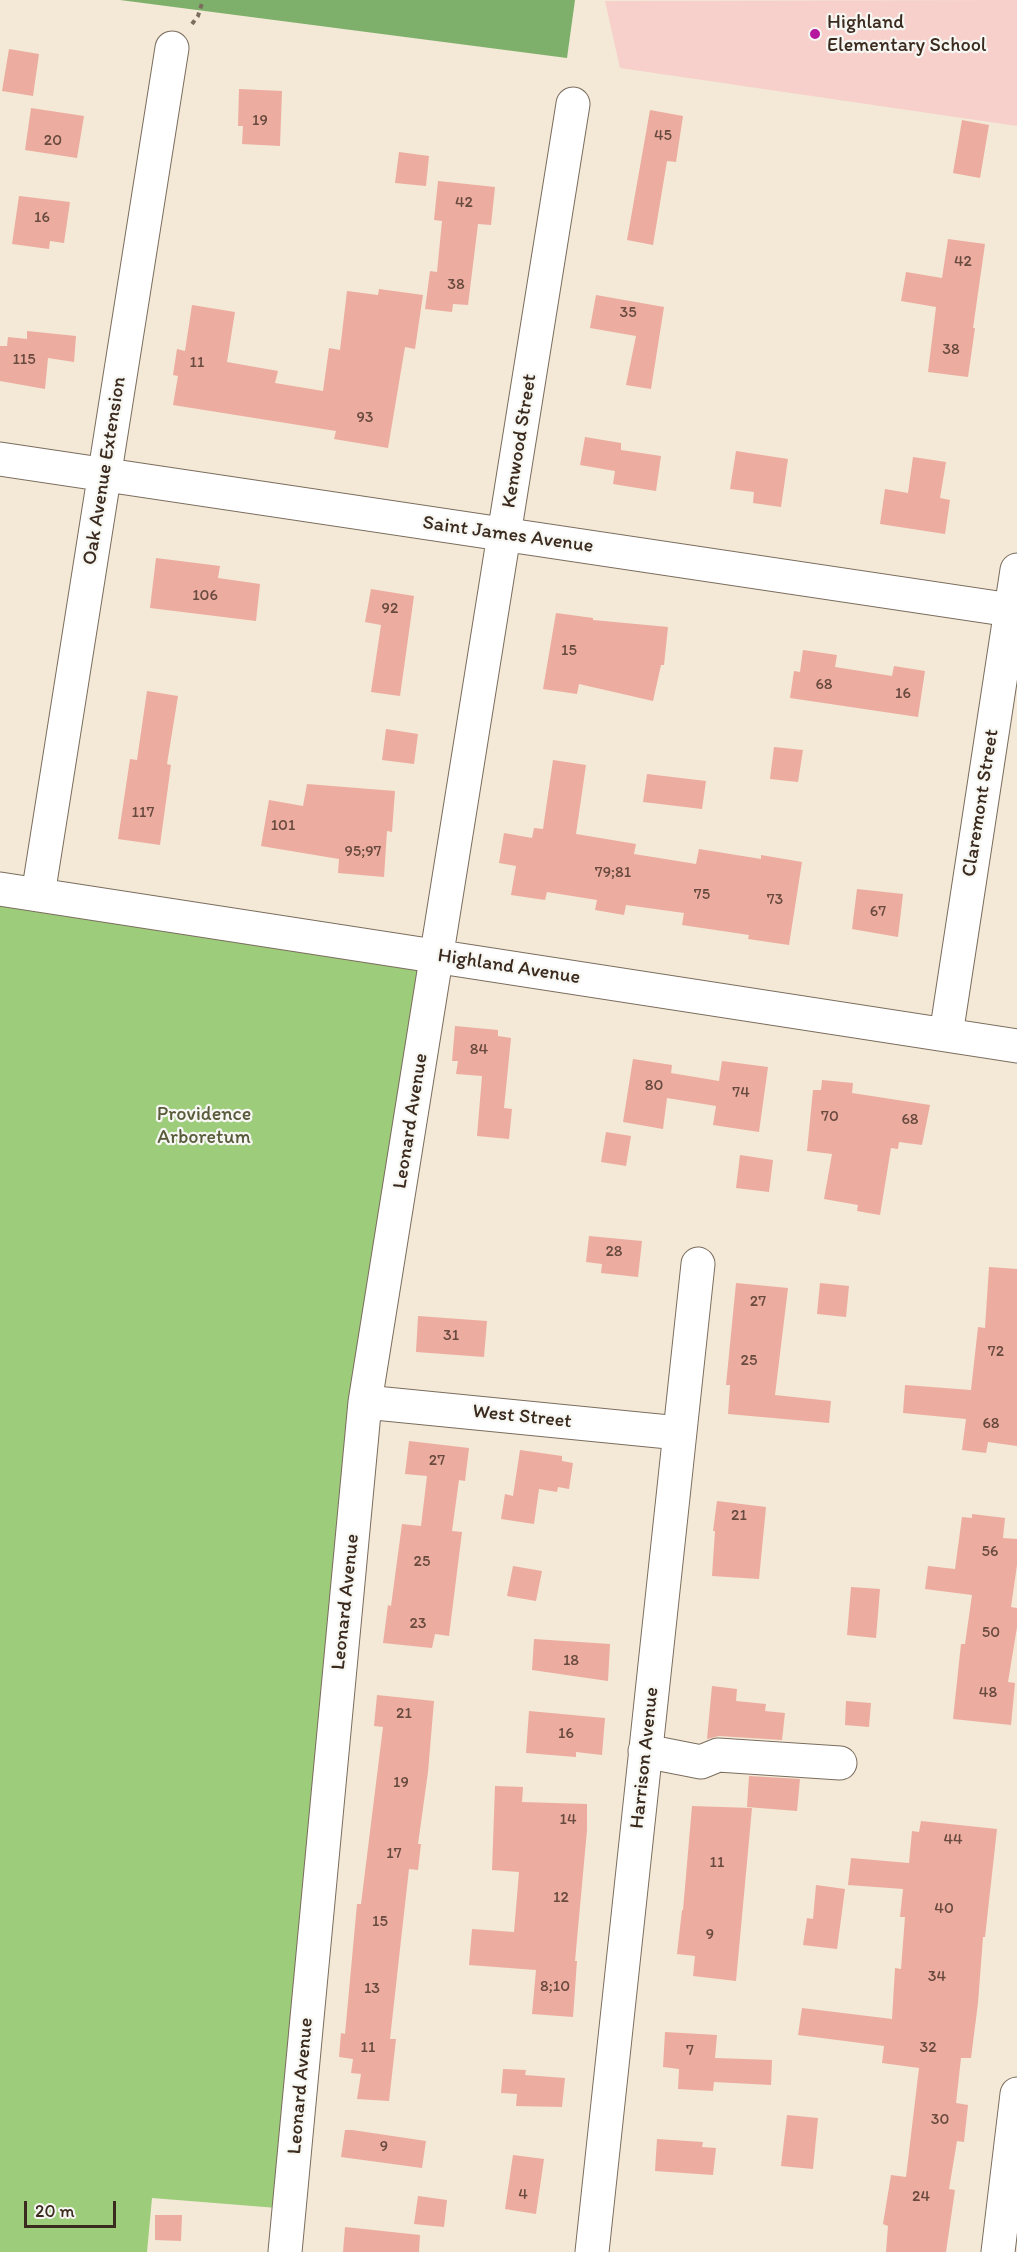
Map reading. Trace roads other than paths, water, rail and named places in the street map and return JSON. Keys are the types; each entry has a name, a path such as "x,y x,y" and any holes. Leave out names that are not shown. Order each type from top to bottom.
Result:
{"street":[{"name":"Oak Avenue Extension","path":"38,895 172,48"},
{"name":"Kenwood Street","path":"438,956 573,104"},
{"name":"Saint James Avenue","path":"0,459 1014,610"},
{"name":"Claremont Street","path":"946,1035 1014,610 1017,570"},
{"name":"Highland Avenue","path":"0,889 1017,1046"},
{"name":"Leonard Avenue","path":"285,2252 366,1402 438,956"},
{"name":"Harrison Avenue","path":"592,2252 698,1264"},
{"name":"West Street","path":"366,1402 679,1433"},
{"path":"645,1751 701,1762 718,1755 840,1763"},
{"path":"998,2252 1014,2142 1017,2094"}],"place":[{"name":"Highland Elementary School","path":"815,34"}],"park label":[{"name":"Providence Arboretum","path":"204,1126"}]}
